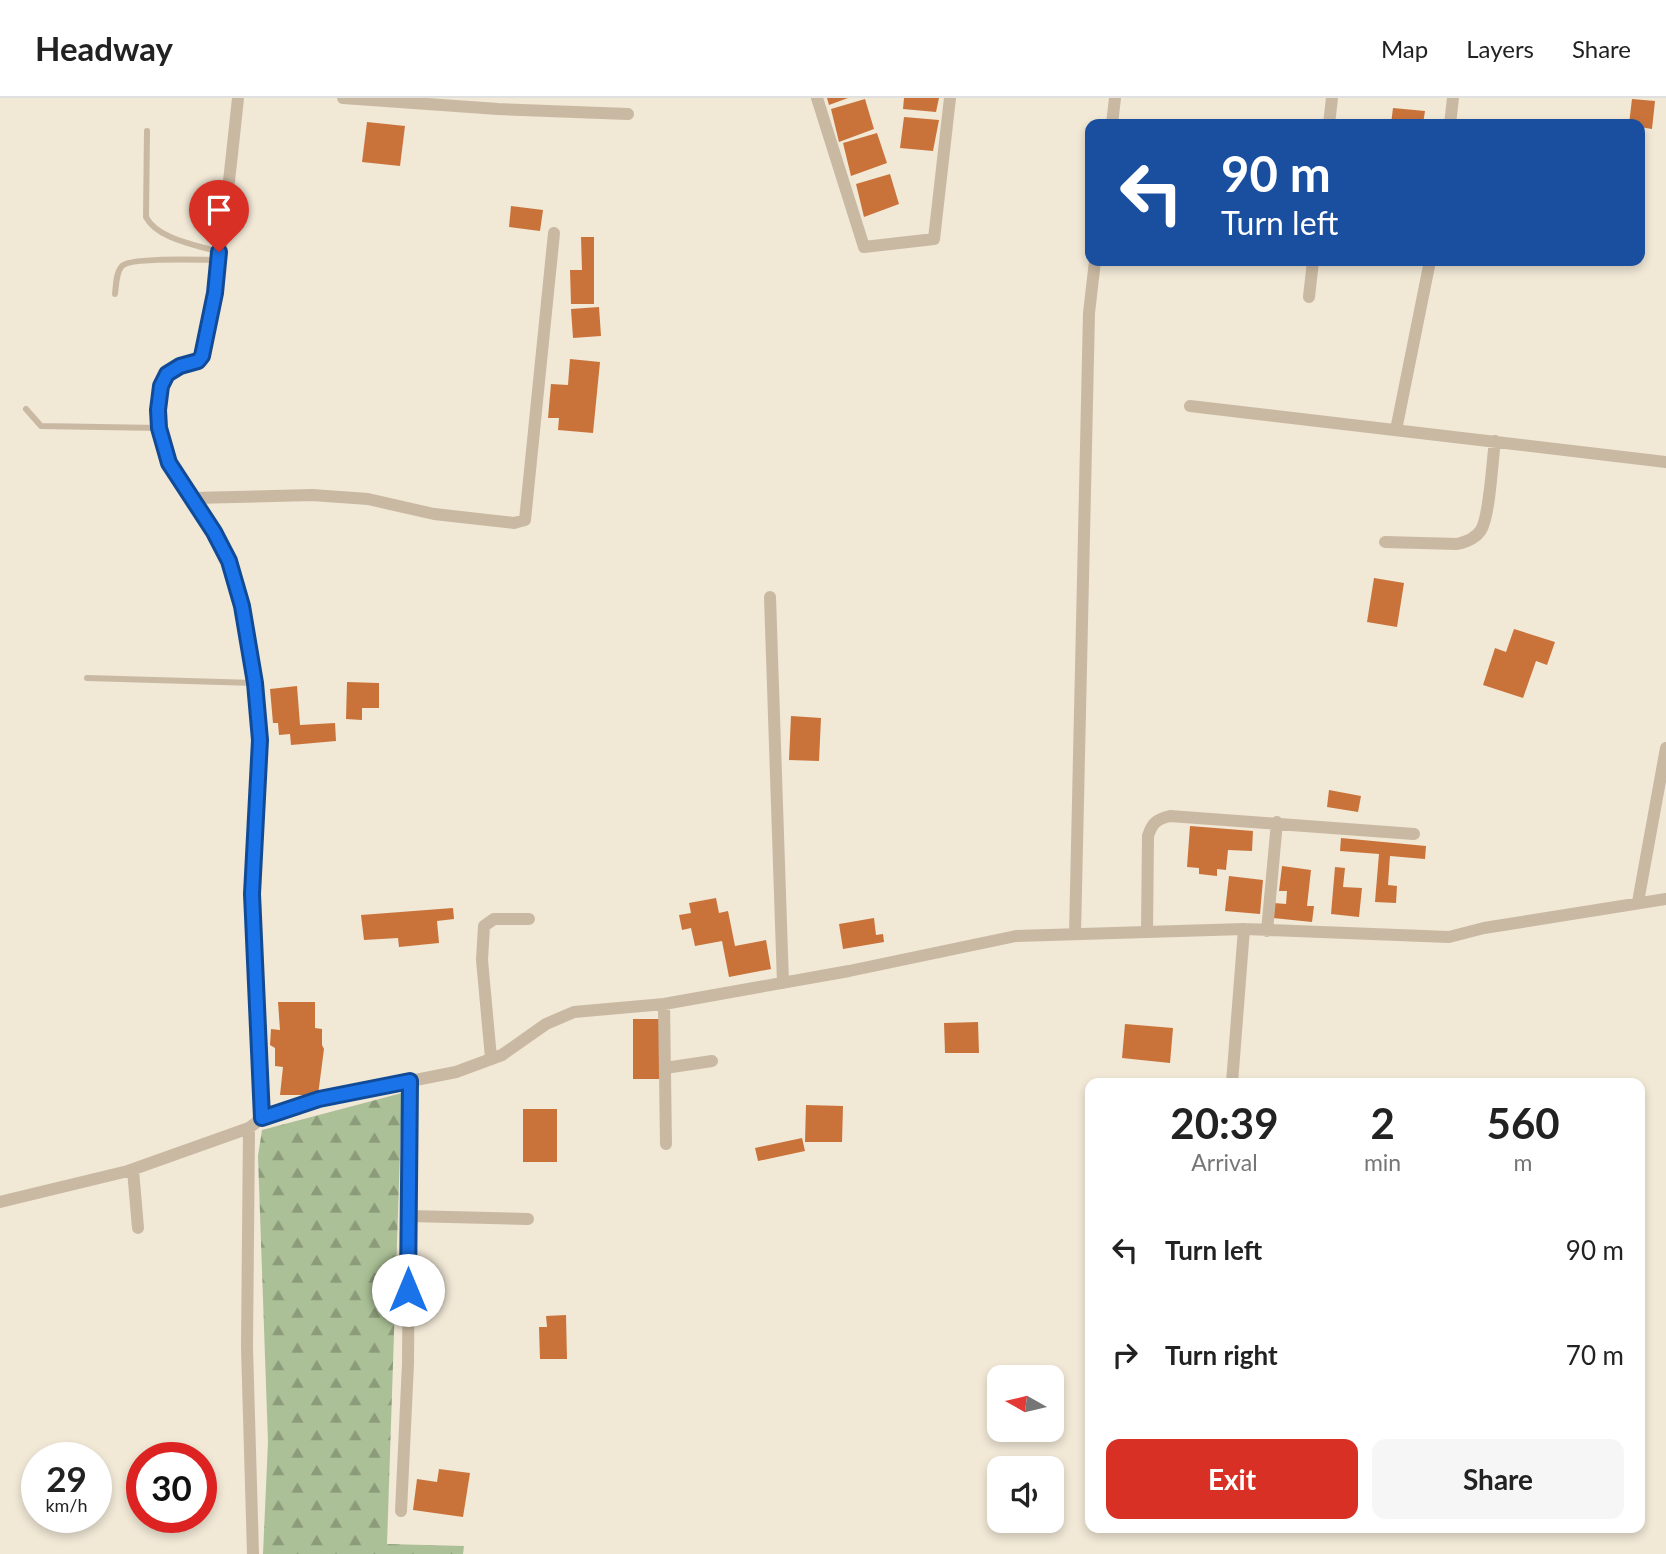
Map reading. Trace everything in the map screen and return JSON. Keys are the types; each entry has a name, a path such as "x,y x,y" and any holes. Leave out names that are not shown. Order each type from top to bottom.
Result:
{"street":[{"path":"238,98 215,293 202,356 198,361 180,366 167,374 161,386 158,410 159,428 169,463 193,498 229,561 242,606 255,683 260,740 252,894 262,1118"},
{"path":"343,98 498,109 628,114"},
{"path":"817,98 864,247 934,239 950,98"},
{"path":"1113,119 1115,98"},
{"path":"1330,119 1332,98"},
{"path":"1451,119 1453,98"},
{"path":"193,498 312,495 368,499 434,514 514,523 525,520 554,233"},
{"path":"1075,934 1089,313 1095,266"},
{"path":"1309,297 1312,266"},
{"path":"1396,430 1429,266"},
{"path":"1190,406 1666,462"},
{"path":"1385,542 1468,542 1480,531 1485,516 1495,442"},
{"path":"769,597 783,983"},
{"path":"1638,902 1666,748"},
{"path":"1147,932 1148,836 1152,825 1159,819 1170,816 1277,822 1414,834"},
{"path":"1267,930 1277,822"},
{"path":"0,1202 133,1170 250,1128 262,1118 319,1099 456,1072 502,1055 545,1024 574,1012 664,1004 849,971 1016,936 1244,929 1449,937 1484,928 1666,899"},
{"path":"491,1058 482,960 484,926 494,919 529,919"},
{"path":"1232,1078 1244,929"},
{"path":"664,1004 666,1144"},
{"path":"665,1068 712,1061"},
{"path":"401,1511 408,1364 410,1081"},
{"path":"250,1128 247,1347 253,1554"},
{"path":"133,1170 138,1228"},
{"path":"409,1216 528,1219"}],"lane":[{"path":"147,131 146,217 150,226 218,256"},
{"path":"115,294 120,270 126,263 218,256"},
{"path":"26,409 41,426 159,428"},
{"path":"87,678 255,683"}],"green space":[{"path":"402,1093 387,1544 464,1546 463,1554 263,1554 268,1442 258,1156 262,1130"}],"building":[{"path":"827,98 848,98 829,105"},
{"path":"904,98 939,98 936,112 903,109"},
{"path":"865,99 874,129 839,142 831,109"},
{"path":"1632,99 1655,101 1652,129 1645,128 1645,119 1630,119"},
{"path":"1393,108 1425,111 1424,119 1392,119"},
{"path":"904,117 939,120 933,151 900,148"},
{"path":"367,122 405,126 400,166 362,162"},
{"path":"877,133 887,163 851,176 843,143"},
{"path":"890,174 899,204 864,217 856,184"},
{"path":"511,206 543,210 540,231 509,227"},
{"path":"581,237 594,237 594,304 571,304 570,270 582,270"},
{"path":"599,307 601,336 573,338 571,309"},
{"path":"570,359 600,362 593,433 558,430 559,418 548,418 551,384 568,385"},
{"path":"1374,578 1404,583 1397,627 1367,622"},
{"path":"1514,629 1555,642 1547,665 1536,661 1523,698 1483,685 1495,648 1506,652"},
{"path":"347,682 379,683 379,708 362,708 362,720 346,719"},
{"path":"297,686 300,725 335,723 336,741 291,745 290,734 279,735 278,723 273,723 270,689"},
{"path":"791,716 821,718 819,761 789,760"},
{"path":"1329,790 1361,796 1358,812 1327,807"},
{"path":"1190,826 1253,831 1252,851 1228,850 1226,870 1217,869 1217,876 1199,874 1199,868 1187,867"},
{"path":"1341,838 1426,846 1425,859 1390,856 1388,885 1397,886 1396,903 1375,902 1379,854 1340,851"},
{"path":"1282,866 1311,870 1307,906 1314,906 1312,922 1273,918 1274,903 1286,904 1287,891 1279,891"},
{"path":"1335,867 1345,868 1343,887 1362,888 1359,917 1331,914"},
{"path":"1229,876 1263,880 1260,914 1225,911"},
{"path":"716,898 719,913 728,911 735,946 766,940 771,969 729,977 722,941 695,946 691,928 682,930 679,915 691,913 689,903"},
{"path":"453,908 454,919 437,921 439,943 399,947 398,938 364,940 361,915"},
{"path":"874,918 876,935 883,934 884,942 843,949 839,924"},
{"path":"278,1002 315,1002 315,1028 322,1029 324,1049 318,1095 280,1095 283,1067 275,1066 275,1048 270,1045 271,1029 280,1030"},
{"path":"633,1019 661,1019 661,1079 633,1079"},
{"path":"978,1022 979,1053 945,1053 944,1023"},
{"path":"1125,1024 1173,1028 1170,1063 1122,1058"},
{"path":"806,1105 843,1106 842,1142 805,1142"},
{"path":"523,1109 557,1109 557,1162 523,1162"},
{"path":"802,1138 805,1151 758,1161 755,1148"},
{"path":"566,1315 567,1359 540,1359 539,1327 547,1327 546,1316"},
{"path":"439,1469 470,1473 463,1517 413,1510 417,1479 437,1482"}],"route":[{"path":"219,252 215,293 202,356 198,361 180,366 167,374 161,386 158,410 161,441 169,463 214,532 229,561 242,606 255,683 260,740 252,894 262,1118 319,1099 410,1081 408,1290"}]}
